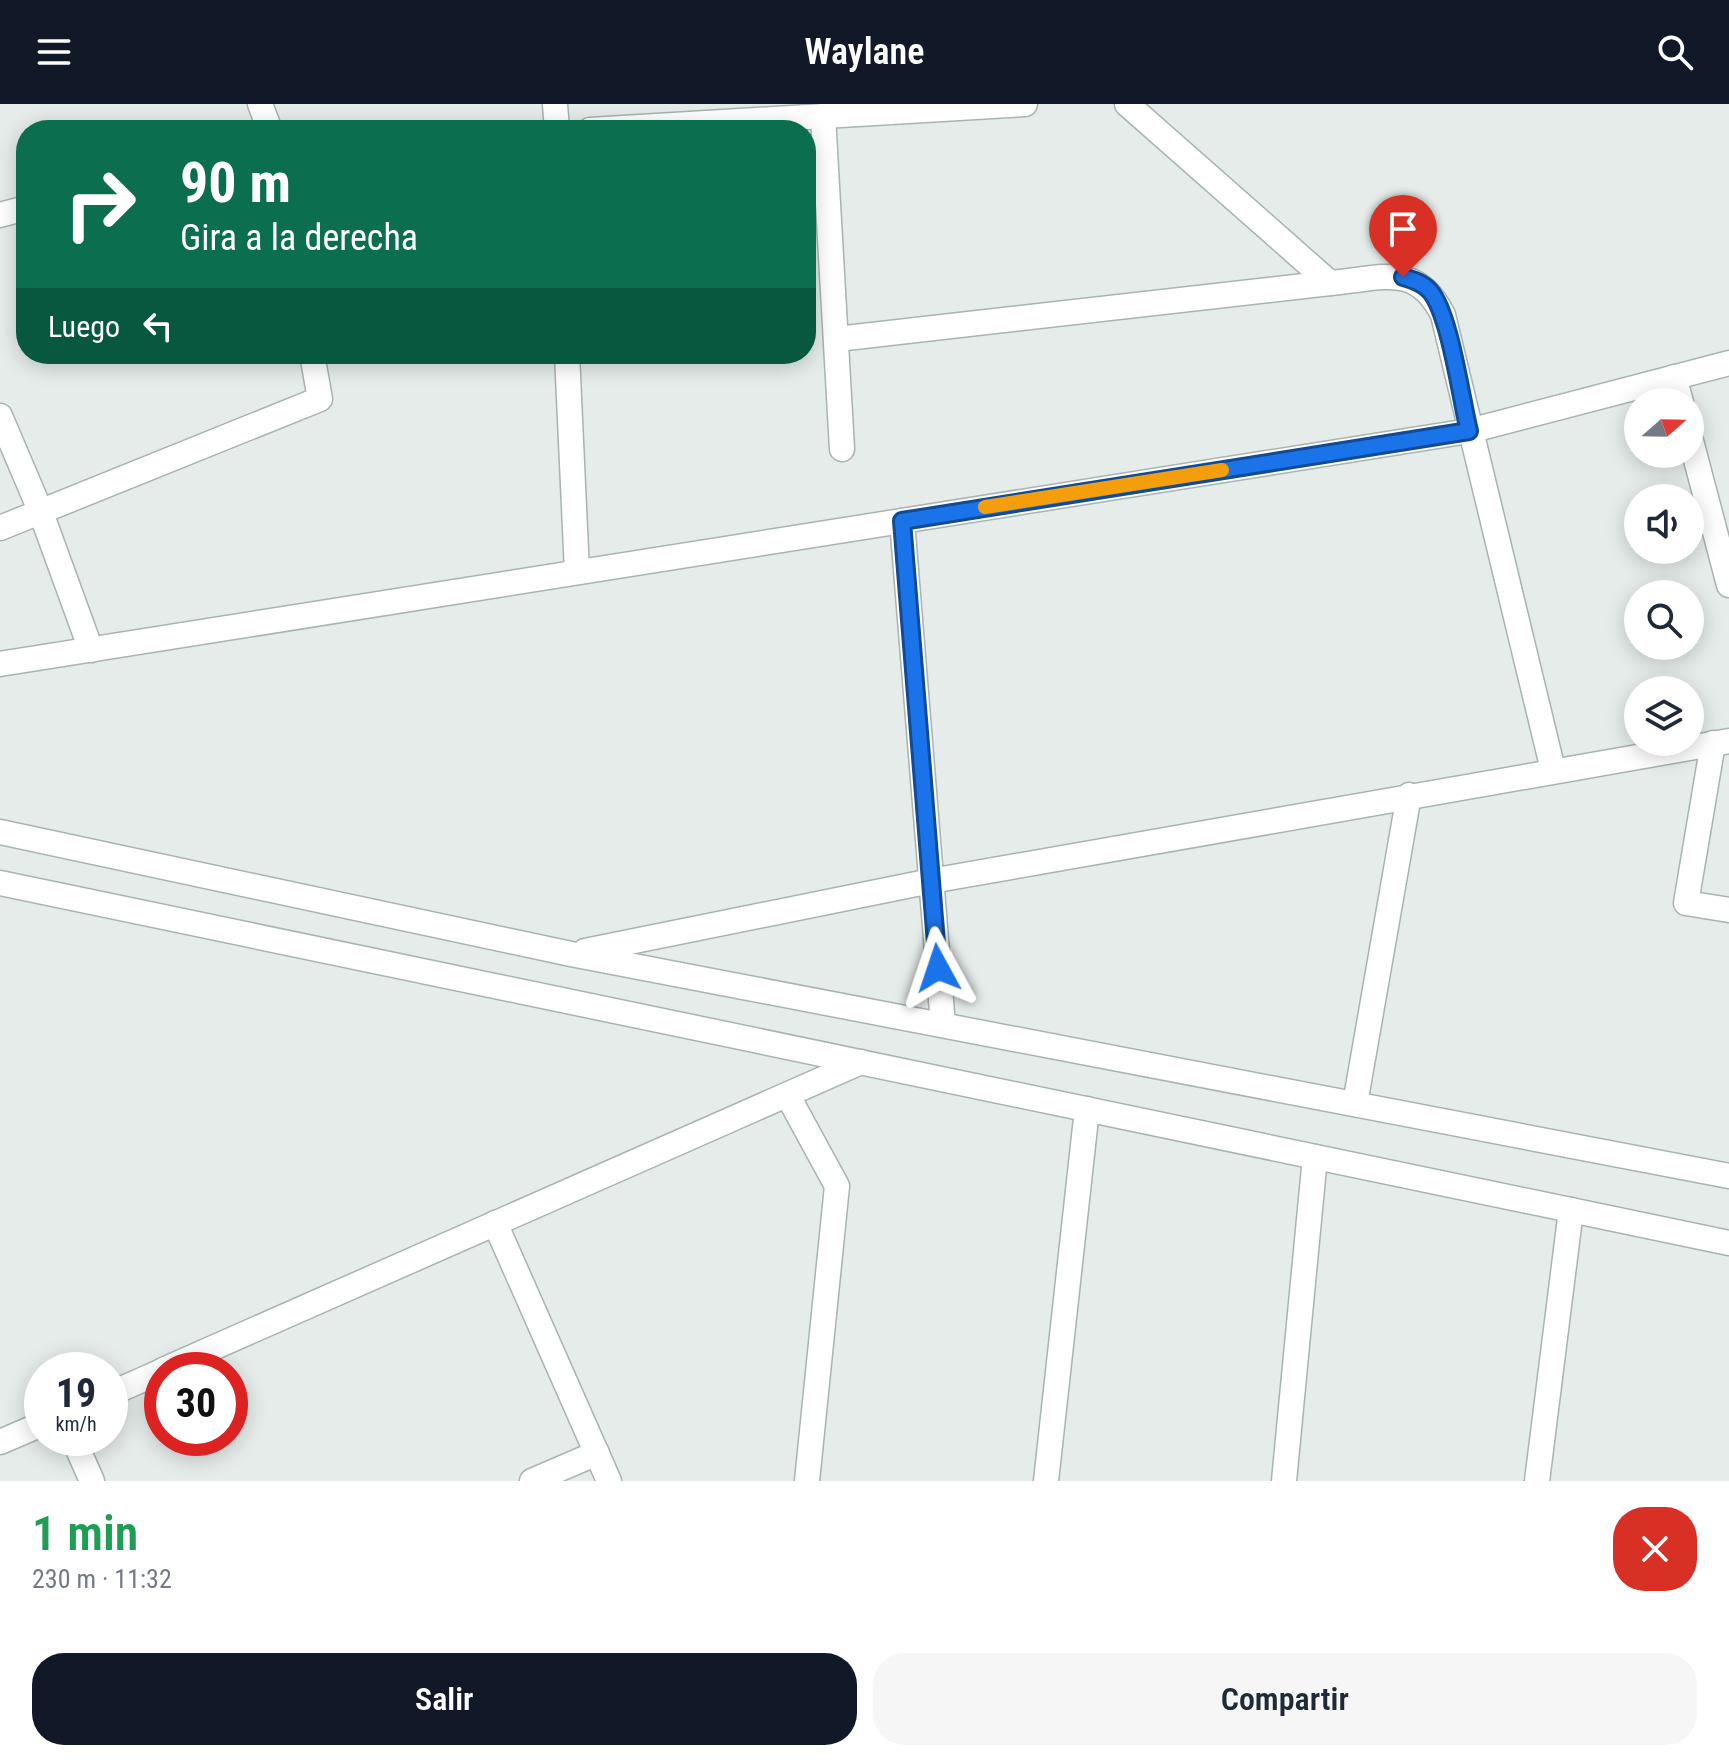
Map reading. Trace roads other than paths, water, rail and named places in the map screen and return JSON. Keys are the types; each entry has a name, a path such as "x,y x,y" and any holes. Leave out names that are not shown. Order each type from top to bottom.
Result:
{"street":[{"path":"756,120 1025,104"},
{"path":"1127,104 1330,283"},
{"path":"823,116 842,449"},
{"path":"837,339 1330,283 1403,277 1418,281 1431,292 1443,315 1553,770"},
{"path":"0,664 1469,431 1729,363"},
{"path":"0,528 320,399 314,364"},
{"path":"567,364 577,572"},
{"path":"1674,377 1677,388"},
{"path":"0,416 40,510 91,650"},
{"path":"1698,468 1729,585"},
{"path":"902,521 943,1025"},
{"path":"571,954 931,881 1721,742 1686,903 1729,910"},
{"path":"1355,1104 1409,795"},
{"path":"0,832 571,954 1729,1176"},
{"path":"0,883 1729,1243"},
{"path":"204,1352 861,1062"},
{"path":"788,1096 837,1186 807,1481"},
{"path":"1046,1481 1087,1109"},
{"path":"1284,1481 1315,1157"},
{"path":"1537,1481 1571,1210"},
{"path":"495,1223 609,1481"},
{"path":"0,1442 24,1432"},
{"path":"532,1481 597,1453"},
{"path":"81,1456 92,1481"}]}
